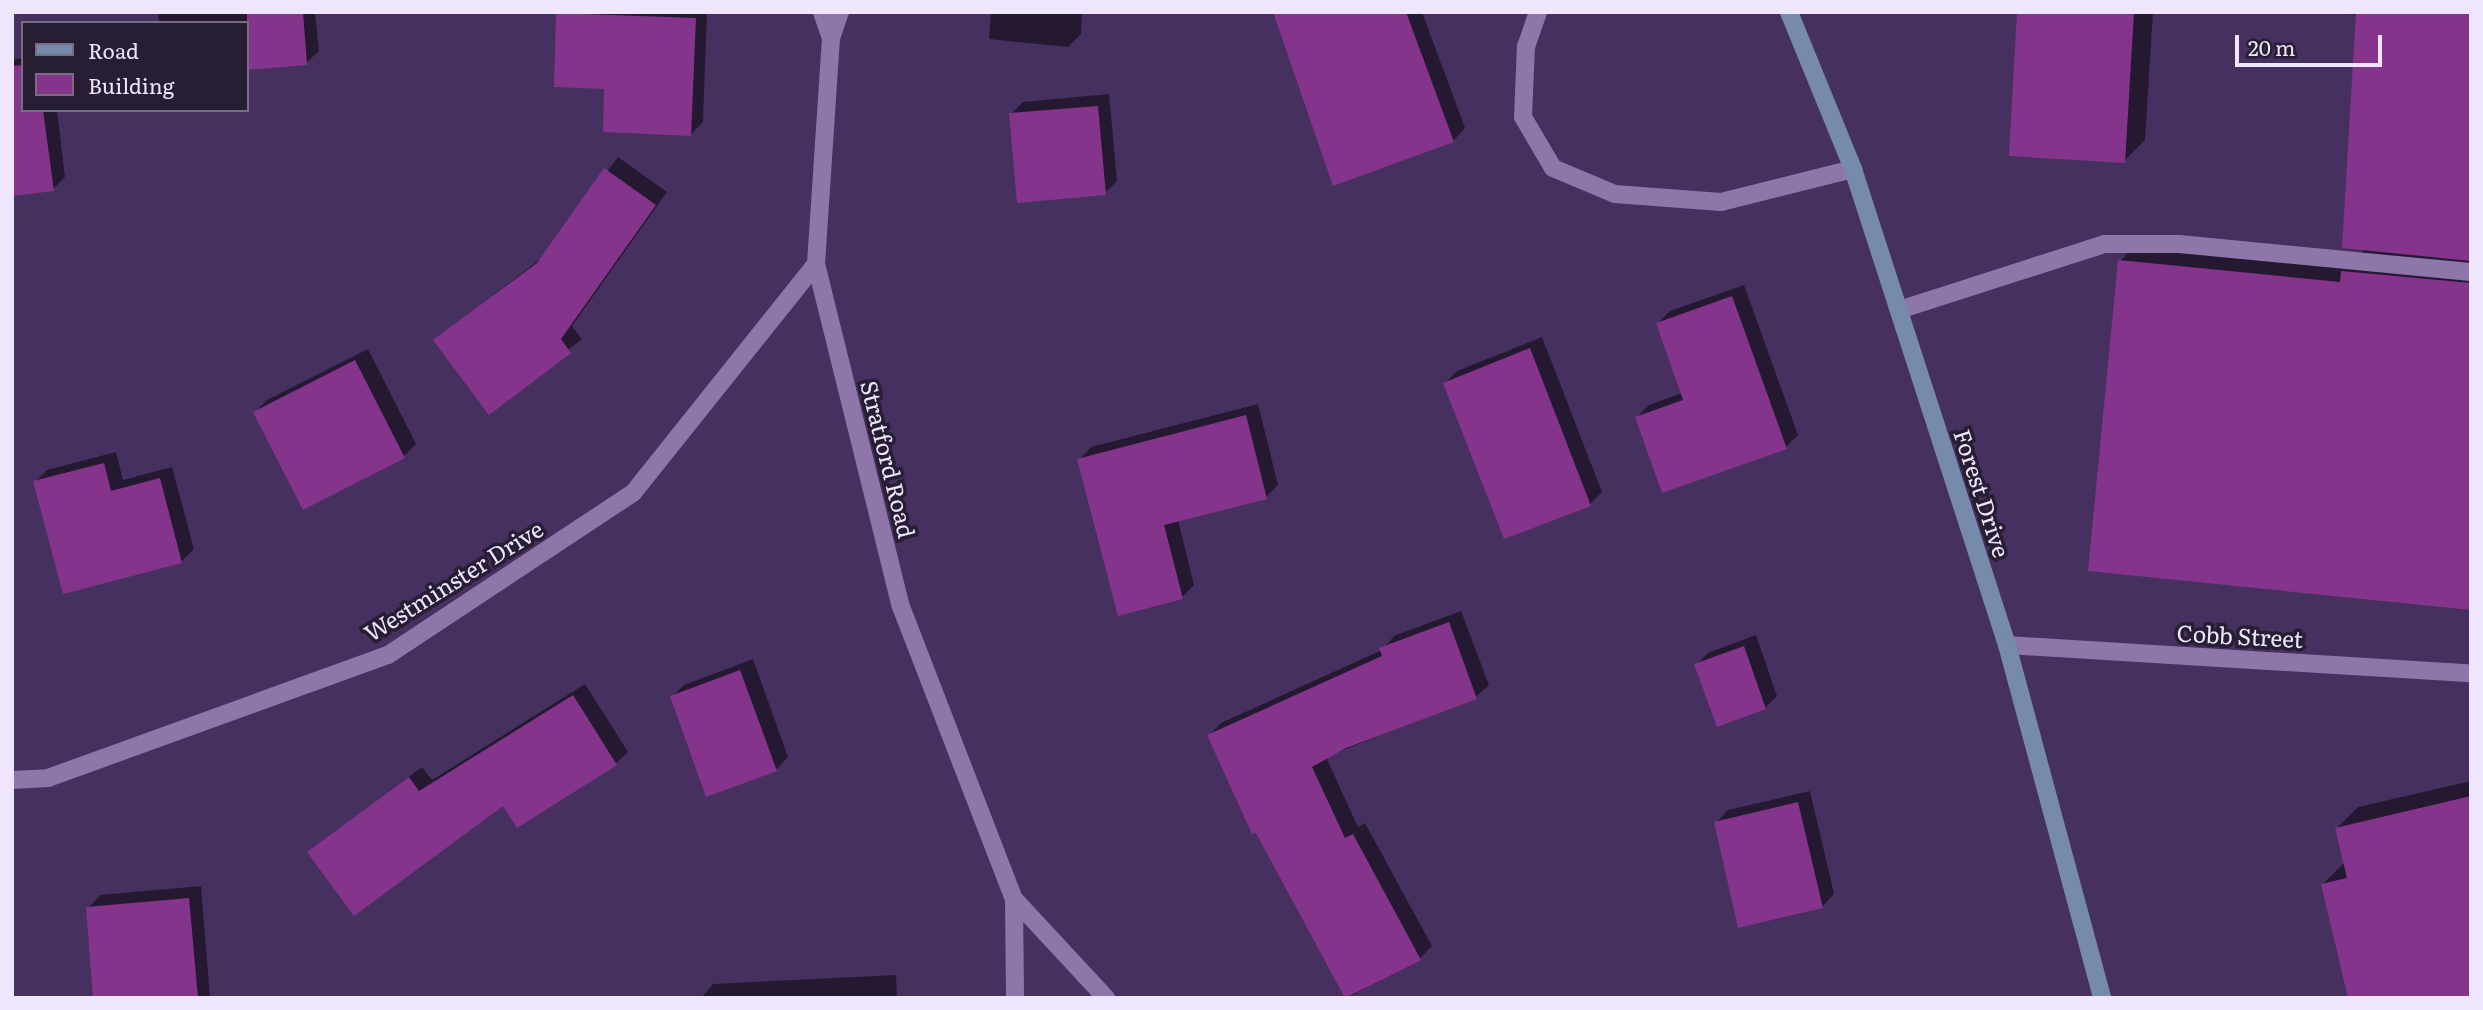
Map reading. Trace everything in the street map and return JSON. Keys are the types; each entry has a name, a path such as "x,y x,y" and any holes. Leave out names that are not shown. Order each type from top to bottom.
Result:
{"main road":[{"name":"Forest Drive","path":"1790,12 1853,169 2007,645 2102,998"}],"street":[{"name":"Stratford Road","path":"822,12 831,38 816,264 900,604 1014,899"},
{"path":"831,38 840,12"},
{"path":"1538,12 1526,46 1523,117 1553,168 1615,194 1721,202 1853,169"},
{"path":"1899,310 2104,244 2179,244 2471,272"},
{"name":"Westminster Drive","path":"12,780 48,778 388,656 633,493 816,264"},
{"name":"Cobb Street","path":"2007,645 2471,673"},
{"path":"1014,899 1015,998"},
{"path":"1014,899 1106,998"}],"building":[{"path":"247,12 303,12 307,65 248,70"},
{"path":"1273,12 1406,12 1454,142 1333,186"},
{"path":"2017,12 2134,12 2125,163 2009,156"},
{"path":"2356,12 2471,12 2471,261 2342,248"},
{"path":"556,13 696,18 691,136 603,132 604,89 554,87"},
{"path":"21,65 21,112 43,112 54,191 12,196 12,66"},
{"path":"1098,106 1106,195 1017,203 1009,113"},
{"path":"604,168 656,205 561,339 571,353 489,415 433,340 537,263"},
{"path":"2118,260 2340,282 2341,271 2471,283 2471,610 2088,571"},
{"path":"1732,296 1787,449 1662,493 1635,417 1683,400 1656,323"},
{"path":"1530,348 1591,506 1504,539 1443,383"},
{"path":"355,360 405,458 303,510 253,412"},
{"path":"1246,415 1267,499 1164,525 1183,599 1118,616 1077,459"},
{"path":"104,463 111,491 160,478 182,563 63,594 33,481"},
{"path":"1449,622 1477,699 1346,748 1312,767 1345,838 1353,834 1421,960 1345,998 1256,833 1252,834 1207,735 1382,656 1379,648"},
{"path":"1744,646 1766,709 1717,727 1694,664"},
{"path":"740,670 777,771 706,797 670,696"},
{"path":"573,695 617,765 517,828 503,806 354,916 307,852 409,777 419,791"},
{"path":"2471,796 2471,998 2348,998 2321,884 2347,878 2335,828"},
{"path":"1798,802 1823,908 1738,928 1714,822"},
{"path":"189,898 198,998 93,998 86,907"}]}
